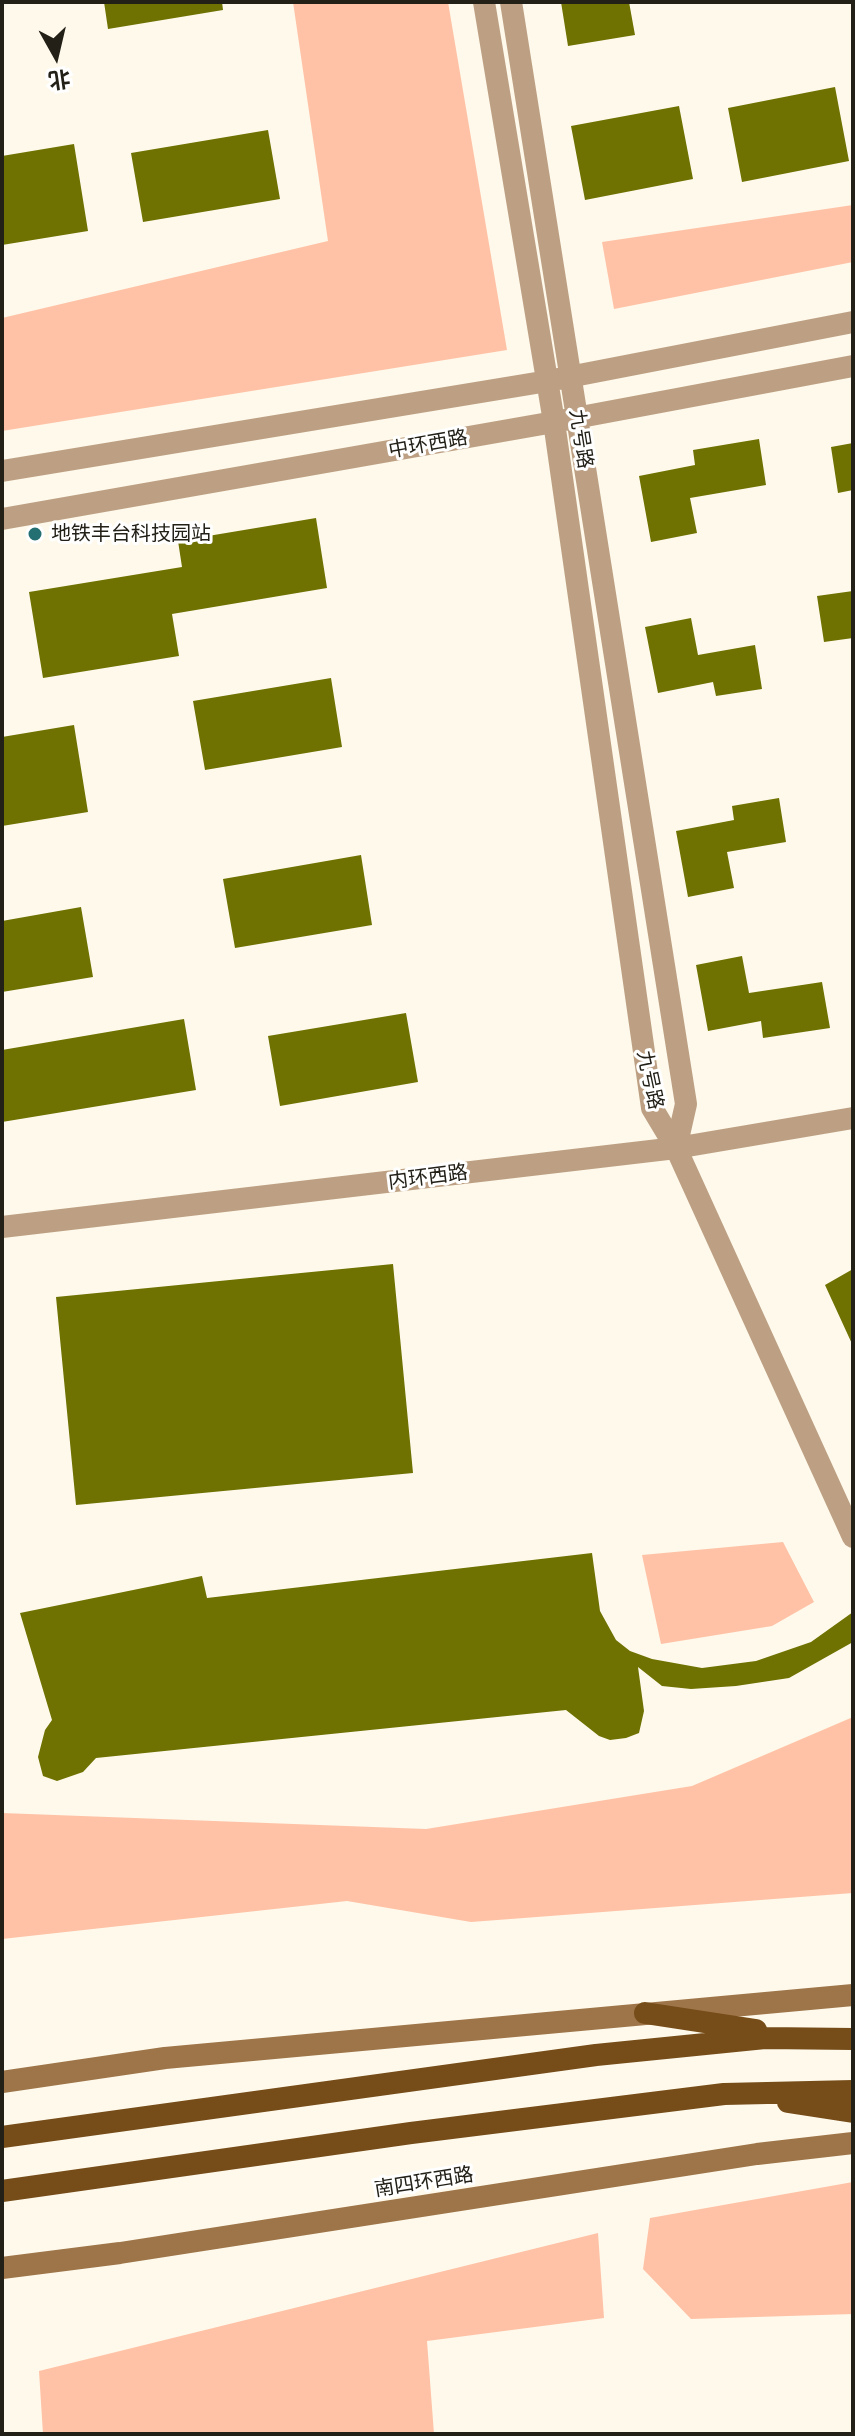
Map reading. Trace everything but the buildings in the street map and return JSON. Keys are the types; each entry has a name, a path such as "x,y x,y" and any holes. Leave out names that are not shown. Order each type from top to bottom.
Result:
{"highway":[{"path":"645,2013 809,2038"},
{"path":"2,2137 596,2055 765,2038 853,2039"},
{"path":"2,2191 411,2133 724,2094 853,2091"},
{"path":"724,2094 853,2112"}],"main road":[{"path":"2,2082 165,2058 853,1995"},
{"name":"南四环西路","path":"2,2268 120,2253 741,2157 853,2143"}],"street":[{"name":"九号路","path":"484,2 548,381 652,1108 676,1148"},
{"name":"九号路","path":"511,2 686,1104 676,1148"},
{"name":"中环西路","path":"2,471 572,377 853,322"},
{"name":"中环西路","path":"2,519 853,366"},
{"name":"内环西路","path":"2,1227 676,1148 853,1118"},
{"path":"676,1148 853,1537"}],"shaded area":[{"path":"293,2 448,2 507,350 2,431 2,318 328,241"},
{"path":"853,205 853,262 614,309 602,242"},
{"path":"783,1542 814,1602 772,1626 661,1644 642,1555"},
{"path":"853,1717 853,1893 471,1922 347,1901 2,1939 2,1813 426,1829 692,1786"},
{"path":"853,2182 853,2314 691,2319 643,2269 650,2218"},
{"path":"598,2233 604,2318 427,2341 434,2434 43,2434 39,2371"}],"place":[{"name":"地铁丰台科技园站","path":"35,534"}]}
